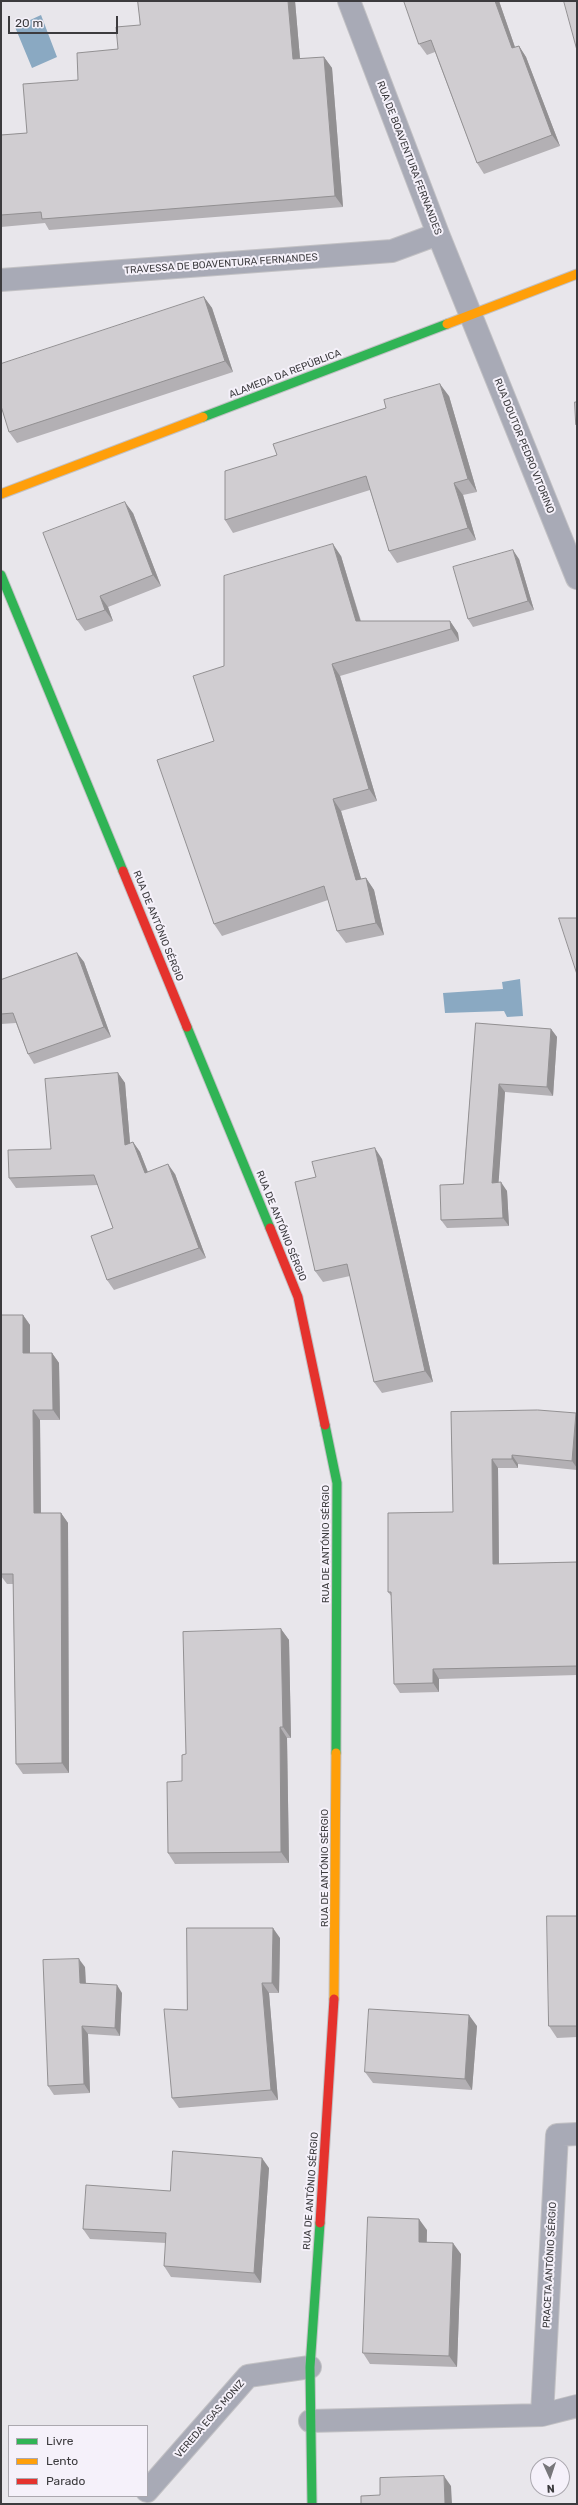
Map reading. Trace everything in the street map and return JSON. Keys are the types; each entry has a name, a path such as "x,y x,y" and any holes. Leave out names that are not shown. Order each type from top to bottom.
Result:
{"street":[{"name":"RUA DE BOAVENTURA FERNANDES","path":"349,1 438,234 472,314"},
{"name":"TRAVESSA DE BOAVENTURA FERNANDES","path":"1,280 392,251 438,234"},
{"name":"ALAMEDA DA REPÚBLICA","path":"1,494 577,274"},
{"name":"RUA DOUTOR PEDRO VITORINO","path":"472,314 577,578"},
{"name":"RUA DE ANTÓNIO SÉRGIO","path":"1,574 298,1297 337,1483 336,1973 310,2367 312,2504"},
{"name":"PRACETA ANTÓNIO SÉRGIO","path":"542,2415 557,2135 577,2134"},
{"name":"VEREDA EGAS MONIZ","path":"148,2490 248,2376 310,2367"},
{"path":"310,2421 542,2415 577,2406"}],"water":[{"path":"41,15 57,57 32,68 15,27"},
{"path":"520,979 523,1016 507,1017 504,1011 445,1013 443,993 503,989 502,982"}],"building":[{"path":"138,1 288,1 293,59 324,57 335,196 42,219 41,212 1,215 1,135 27,133 23,84 78,80 77,53 118,49 116,27 140,25"},
{"path":"404,1 495,1 512,48 519,46 552,135 477,163 431,40 419,44"},
{"path":"564,1 577,1 577,50"},
{"path":"204,297 225,361 9,432 1,406 1,364"},
{"path":"440,384 468,479 454,483 468,528 389,551 366,476 225,520 225,471 277,455 273,444 386,408 384,400"},
{"path":"575,402 577,402 577,426 576,425"},
{"path":"125,502 153,575 100,596 105,610 77,620 43,533"},
{"path":"333,544 356,621 450,621 451,629 332,664 369,789 333,799 356,880 366,878 376,923 337,931 324,886 214,924 157,760 214,741 193,676 224,666 224,576"},
{"path":"513,550 528,601 468,619 453,567"},
{"path":"559,918 577,918 577,974"},
{"path":"77,953 104,1027 28,1054 13,1013 1,1014 1,980"},
{"path":"476,1023 551,1029 547,1087 499,1084 492,1183 501,1182 503,1218 441,1220 440,1185 463,1184"},
{"path":"118,1073 125,1145 133,1142 145,1173 168,1164 199,1248 107,1280 91,1236 113,1228 94,1175 9,1178 8,1150 51,1149 45,1079"},
{"path":"375,1148 425,1371 374,1382 347,1264 315,1271 295,1182 316,1177 312,1162"},
{"path":"1,1315 23,1315 23,1353 52,1353 53,1410 33,1410 34,1513 61,1513 62,1763 16,1764 13,1574 1,1574"},
{"path":"538,1410 576,1413 572,1461 512,1455 512,1459 492,1459 493,1564 577,1562 577,1666 433,1669 433,1683 394,1684 391,1592 388,1592 388,1513 453,1512 451,1412"},
{"path":"281,1629 283,1727 280,1727 281,1852 168,1853 167,1782 182,1781 182,1755 186,1754 183,1632"},
{"path":"547,1916 577,1916 577,2026 549,2026"},
{"path":"187,1928 273,1928 272,1983 262,1983 271,2090 172,2098 164,2009 187,2010"},
{"path":"79,1959 80,1983 117,1985 115,2028 82,2026 84,2084 48,2086 43,1960"},
{"path":"369,2009 469,2015 465,2079 365,2072"},
{"path":"173,2151 262,2158 254,2273 164,2266 166,2233 83,2229 86,2185 170,2191"},
{"path":"368,2217 419,2219 419,2242 453,2243 449,2356 363,2353"},
{"path":"444,2476 445,2504 361,2504 361,2496 380,2495 380,2478"}],"traffic: fast":[{"path":"203,417 447,324"},
{"path":"1,575 123,871"},
{"path":"187,1027 270,1228"},
{"path":"325,1425 337,1483 336,1753"},
{"path":"312,2504 310,2367 320,2223"}],"traffic: slow":[{"path":"447,324 577,274"},
{"path":"1,494 203,417"},
{"path":"334,1999 336,1753"}],"traffic: jam":[{"path":"123,871 187,1027"},
{"path":"270,1228 298,1297 325,1425"},
{"path":"320,2223 334,1999"}]}
